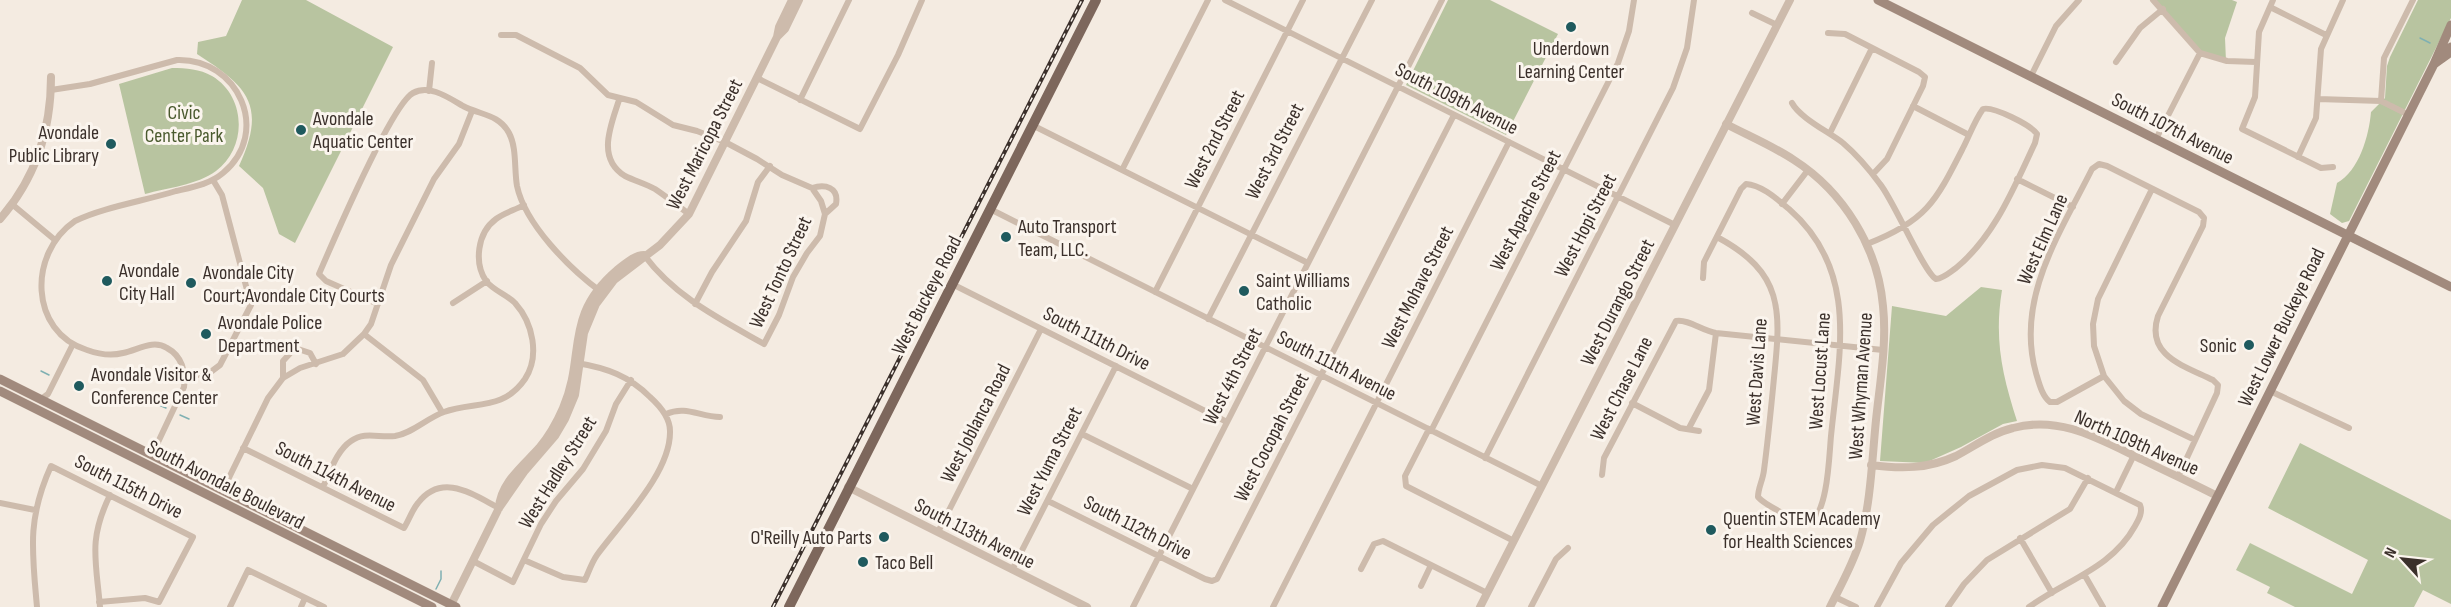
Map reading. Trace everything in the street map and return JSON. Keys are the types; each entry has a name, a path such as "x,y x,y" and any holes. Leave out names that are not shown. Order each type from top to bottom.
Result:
{"main road":[{"name":"West Buckeye Road","path":"789,607 1096,0"},
{"name":"South 107th Avenue","path":"1878,0 2451,287"},
{"name":"West Lower Buckeye Road","path":"2162,607 2217,496 2273,392 2347,235 2434,64 2451,24"},
{"name":"West Lower Buckeye Road","path":"2434,64 2448,54 2451,47"},
{"path":"0,379 37,404"},
{"name":"South Avondale Boulevard","path":"2,392 37,404 152,454 453,606"},
{"name":"South Avondale Boulevard","path":"37,404 147,464 432,607"},
{"path":"147,464 152,454"}],"street":[{"name":"West Maricopa Street","path":"453,606 499,508 524,472 543,452 560,428 574,395 576,363 586,325 600,292 674,232 689,214 777,37 779,27 792,0"},
{"name":"West Maricopa Street","path":"777,37 785,29 800,0"},
{"path":"800,100 849,0"},
{"path":"757,78 860,129 898,55 922,0"},
{"path":"1122,170 1208,0"},
{"name":"South 109th Avenue","path":"1225,0 1675,225"},
{"name":"West 2nd Street","path":"1155,292 1303,0"},
{"name":"West 3rd Street","path":"1208,319 1372,0"},
{"name":"West 4th Street","path":"1133,607 1442,0"},
{"name":"West Apache Street","path":"1514,542 1410,489 1405,484 1405,476 1621,57 1629,31 1634,0"},
{"name":"West Hopi Street","path":"1485,458 1677,81 1689,40 1694,0"},
{"name":"West Durango Street","path":"1480,607 1790,0"},
{"path":"2031,76 2056,26 2079,0"},
{"path":"2153,0 2200,53 2226,61 2256,62"},
{"path":"2298,157 2313,128 2318,99 2320,56 2326,35 2343,0"},
{"path":"2381,101 2384,58 2413,0"},
{"path":"2326,35 2272,3 2259,32 2255,98 2242,129 2321,168 2333,167"},
{"path":"2116,62 2140,28 2163,9"},
{"path":"1752,13 1777,25"},
{"path":"1828,33 1845,34 1925,77 1923,86 1887,159 1873,174"},
{"path":"501,35 516,35 580,68 601,90 619,100 636,102 673,124 725,142 782,175 812,188"},
{"path":"1830,133 1872,48"},
{"path":"2156,139 2200,53"},
{"path":"51,90 90,84 177,60 190,60 214,69 225,77 241,97 246,120 241,148 234,160 213,180 81,218 64,228 45,256 42,269 42,298 56,327 73,344 86,350 110,354 122,354 147,345 162,345 178,358 185,376 179,400 152,454"},
{"path":"429,91 432,63"},
{"path":"0,219 13,205 33,171 42,149 49,116 51,77"},
{"path":"378,304 326,281 319,274 340,224 398,109 414,93 429,91 440,93 472,111 493,116 505,127 510,135 518,188 524,205 561,259 600,292"},
{"path":"2318,99 2381,101 2408,114"},
{"path":"619,100 607,136 608,152 613,164 624,175 654,188 689,214"},
{"path":"1792,103 1801,114 1830,133 1851,151 1873,174 1891,199 1905,226 1928,272 1934,278 1939,279 1948,274 1982,242 2017,179 2035,143 2037,134 2031,128 2002,113 1985,108 1981,111 1936,198 1923,213 1905,226 1867,244"},
{"path":"1913,106 1970,135"},
{"path":"223,490 268,398 284,378 300,368 343,354 364,334 378,304 391,265 434,179 459,144 472,111"},
{"name":"West Cocopah Street","path":"1214,580 1220,573 1454,115"},
{"name":"West Whyman Avenue","path":"1726,124 1780,152 1808,170 1829,188 1847,210 1867,244 1876,270 1883,306 1883,350 1862,533 1851,565 1830,607"},
{"path":"1032,125 1308,263"},
{"name":"West Mohave Street","path":"1273,607 1509,142"},
{"name":"West Elm Lane","path":"2104,376 2057,402 2050,402 2045,397 2033,361 2030,337 2032,305 2042,269 2092,169 2098,164 2107,166 2152,189"},
{"path":"645,255 666,282 695,304 716,265 746,221 758,182 770,166"},
{"path":"1782,204 1808,170"},
{"path":"2017,179 2073,207"},
{"path":"185,376 208,374 220,365 251,305 222,195 213,180"},
{"name":"West Locust Lane","path":"1717,237 1741,189 1746,184 1764,191 1782,204 1808,229 1829,263 1840,301 1840,346 1826,485 1819,511 1815,520 1810,523"},
{"name":"West Tonto Street","path":"695,304 765,344 793,277 820,236 825,214 821,201 812,188 822,185 829,187 835,193 836,204 825,214"},
{"path":"2178,477 2195,441 2217,393 2218,385 2213,380 2166,356 2159,348 2155,333 2158,316 2203,226 2204,218 2199,212 2152,189 2096,305 2093,339 2104,376 2114,391 2135,410 2195,441"},
{"path":"13,205 55,240"},
{"path":"323,488 342,449 350,441 370,434 394,436 442,412 463,406 486,406 504,398 524,380 532,365 533,336 514,302 497,292 486,281 479,267 478,251 486,231 495,219 524,205"},
{"name":"South 111th Avenue","path":"989,209 1542,486"},
{"path":"1703,278 1703,265 1717,237"},
{"name":"West Davis Lane","path":"1717,237 1742,251 1764,276 1776,304 1778,339 1764,471 1758,497 1763,502 1810,523"},
{"path":"453,303 486,281"},
{"name":"South 111th Drive","path":"952,284 1227,422"},
{"name":"West Chase Lane","path":"1602,475 1604,458 1672,324 1678,320 1716,333"},
{"name":"West Joblanca Road","path":"938,532 1041,328"},
{"path":"1689,428 1709,390 1716,333 1883,350"},
{"path":"364,334 423,380 442,412"},
{"path":"37,404 48,394 73,344"},
{"path":"284,378 283,361 295,348 310,353 316,364"},
{"path":"524,560 562,577 585,579 596,557 634,511 666,453 670,429 666,414 653,399 631,380 612,370 576,363"},
{"name":"West Yuma Street","path":"1012,570 1116,366"},
{"name":"West Hadley Street","path":"473,561 513,582 556,501 583,469 606,431 616,404 631,380"},
{"path":"2273,392 2349,428"},
{"path":"1632,404 1680,428 1699,431"},
{"path":"666,414 687,410 707,417 720,417"},
{"name":"North 109th Avenue","path":"1871,465 1907,468 1935,464 1997,433 2036,424 2073,428 2217,496"},
{"path":"1082,434 1193,489"},
{"name":"South 114th Avenue","path":"243,448 404,528 418,503 432,490 446,487 463,490 499,508"},
{"path":"2116,492 2134,456"},
{"name":"South 115th Drive","path":"35,510 51,465 193,537 159,602 145,598 100,605"},
{"path":"1877,607 1905,557 1938,520 1969,496 2023,468 2042,465 2065,468 2136,501 2142,507 2136,524 2120,548 2105,561 2029,607"},
{"path":"1948,607 1964,584 1981,566 2020,538 2070,508 2088,478"},
{"name":"South 113th Avenue","path":"848,487 1087,607"},
{"path":"100,605 94,548 95,533 110,495"},
{"name":"South 112th Drive","path":"1048,501 1205,579 1214,580"},
{"path":"0,503 35,510 31,541 37,607"},
{"path":"2020,538 2052,593"},
{"path":"1361,569 1373,546 1378,542 1385,542 1487,593"},
{"path":"1531,607 1556,559 1568,548"},
{"path":"1421,586 1431,565"},
{"path":"230,607 248,570 324,607"},
{"path":"2084,574 2103,607"},
{"path":"1835,597 1856,607"},
{"path":"301,607 305,598"}],"green space":[{"name":"Avondale Aquatic Center","path":"242,0 306,0 393,47 295,243 279,234 263,188 239,166 251,127 248,100 229,77 197,54 198,42 226,36"},
{"path":"1448,0 1490,0 1558,34 1506,135 1406,85"},
{"path":"2153,0 2232,0 2237,2 2225,38 2226,61 2200,53"},
{"path":"2418,0 2451,0 2451,18 2349,221 2342,223 2330,214 2337,183 2351,170 2362,152 2371,112 2385,98 2387,66 2390,57"},
{"name":"Civic Center Park","path":"172,68 203,72 223,85 232,96 237,109 238,136 226,161 208,176 191,183 145,194 119,84"},
{"path":"1981,287 2002,290 1999,341 2007,388 2017,421 2003,424 1925,463 1880,461 1892,306 1946,316"},
{"path":"2300,443 2451,520 2451,604 2423,590 2414,607 2295,607 2267,593 2270,587 2236,570 2250,543 2352,594 2368,560 2268,508"}],"waterway":[{"path":"2420,38 2430,43"},
{"path":"41,371 49,375"},
{"path":"159,405 166,408"},
{"path":"180,415 189,419"},
{"path":"436,589 441,579 441,571"}],"railway":[{"path":"773,607 1082,0"}],"place":[{"name":"Underdown Learning Center","path":"1571,27"},
{"name":"Avondale Aquatic Center","path":"301,130"},
{"name":"Avondale Public Library","path":"111,144"},
{"name":"Auto Transport Team, LLC.","path":"1006,237"},
{"name":"Avondale City Hall","path":"107,281"},
{"name":"Avondale City Court;Avondale City Courts","path":"191,283"},
{"name":"Saint Williams Catholic","path":"1244,291"},
{"name":"Avondale Police Department","path":"206,334"},
{"name":"Sonic","path":"2249,345"},
{"name":"Avondale Visitor & Conference Center","path":"79,386"},
{"name":"Quentin STEM Academy for Health Sciences","path":"1711,530"},
{"name":"O'Reilly Auto Parts","path":"884,537"},
{"name":"Taco Bell","path":"863,562"}]}
